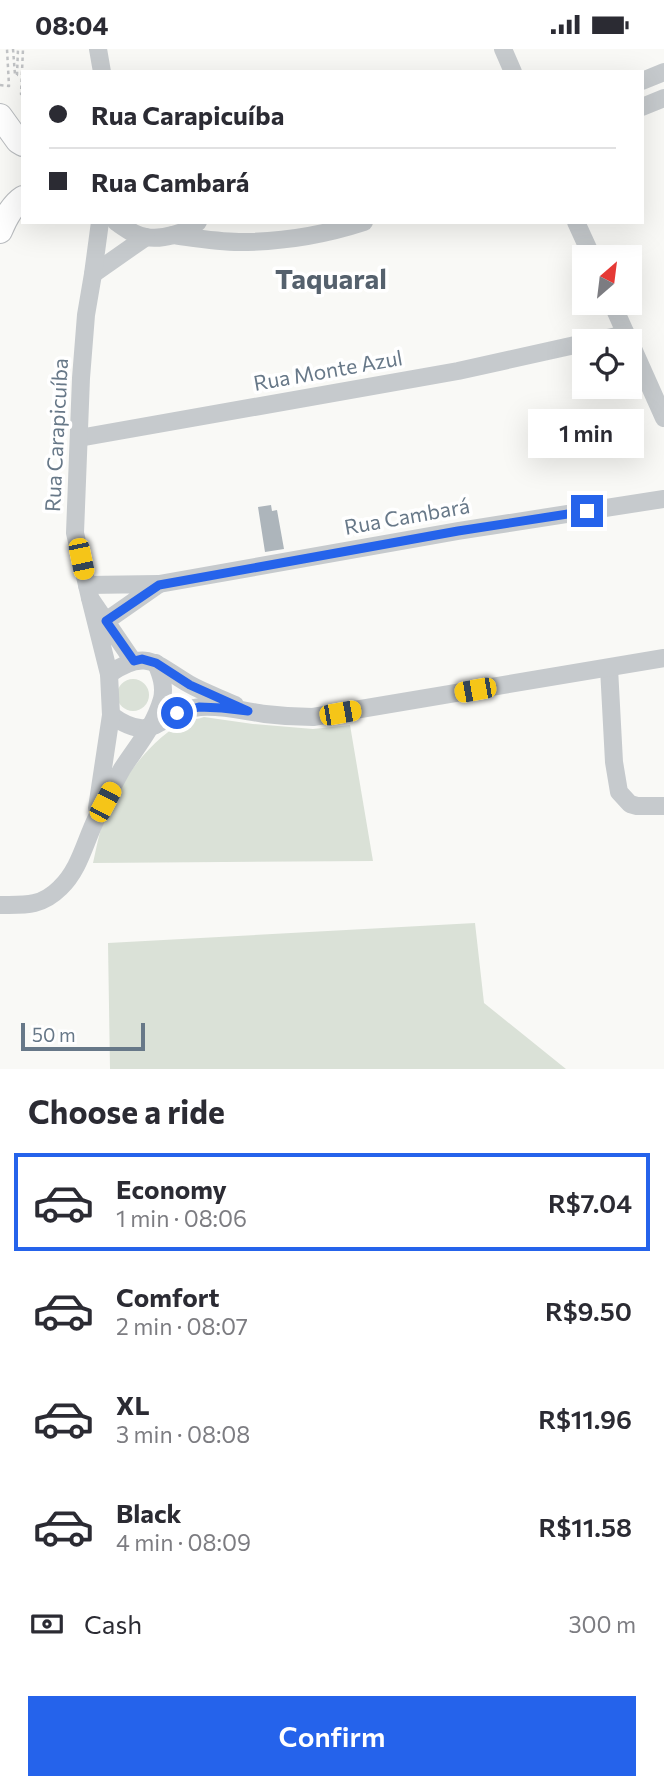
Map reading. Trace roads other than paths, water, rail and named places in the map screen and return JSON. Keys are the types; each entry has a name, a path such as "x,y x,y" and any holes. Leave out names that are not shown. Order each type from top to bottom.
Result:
{"highway":[{"path":"0,116 21,143"},
{"path":"0,231 5,218 21,199"}],"street":[{"path":"503,49 512,70"},
{"path":"644,80 664,72"},
{"path":"644,106 664,99"},
{"name":"Rua Carapicuíba","path":"96,818 111,715 109,674 75,533 86,315 100,224"},
{"path":"119,224 146,237 173,235 237,242 288,240 359,224"},
{"path":"173,235 196,224"},
{"path":"577,224 587,245"},
{"path":"93,274 146,237"},
{"name":"Rua Monte Azul","path":"79,438 458,371 572,346"},
{"path":"642,368 664,418"},
{"name":"Rua Cambará","path":"88,592 159,585 458,531 664,499"},
{"name":"Rua Cambará","path":"106,621 159,585"},
{"name":"Rua Carapicuíba","path":"88,592 134,661"},
{"path":"111,715 123,724 141,729 151,728 177,713 199,707 313,717 664,658"},
{"path":"109,674 125,663 142,659 156,663 190,685 248,711"},
{"path":"0,905 34,905 59,889 72,874 96,818 123,769 151,728 163,691 162,677 156,663"},
{"path":"610,668 614,762 619,792 630,804 664,806"}],"district":[{"name":"Taquaral","path":"331,279"}]}
